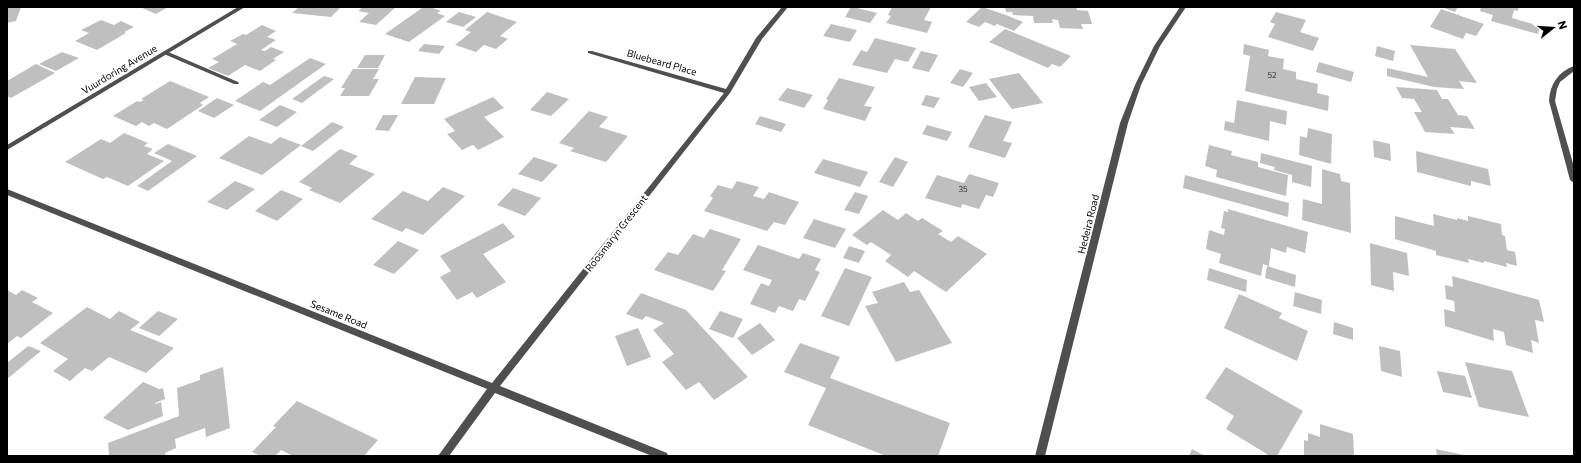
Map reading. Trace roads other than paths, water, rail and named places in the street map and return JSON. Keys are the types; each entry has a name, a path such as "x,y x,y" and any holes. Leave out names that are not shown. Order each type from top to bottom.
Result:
{"street":[{"name":"Vuurdoring Avenue","path":"7,148 242,7"},
{"name":"Roosmaryn Crescent","path":"443,456 494,387 728,92 758,38 785,7"},
{"name":"Hedeira Road","path":"1040,456 1124,123 1138,85 1157,46 1183,7"},
{"name":"Bluebeard Place","path":"590,52 728,92"},
{"path":"166,53 236,83"},
{"path":"1574,68 1560,78 1553,88 1552,100 1574,180"},
{"name":"Sesame Road","path":"7,192 663,456"}]}
